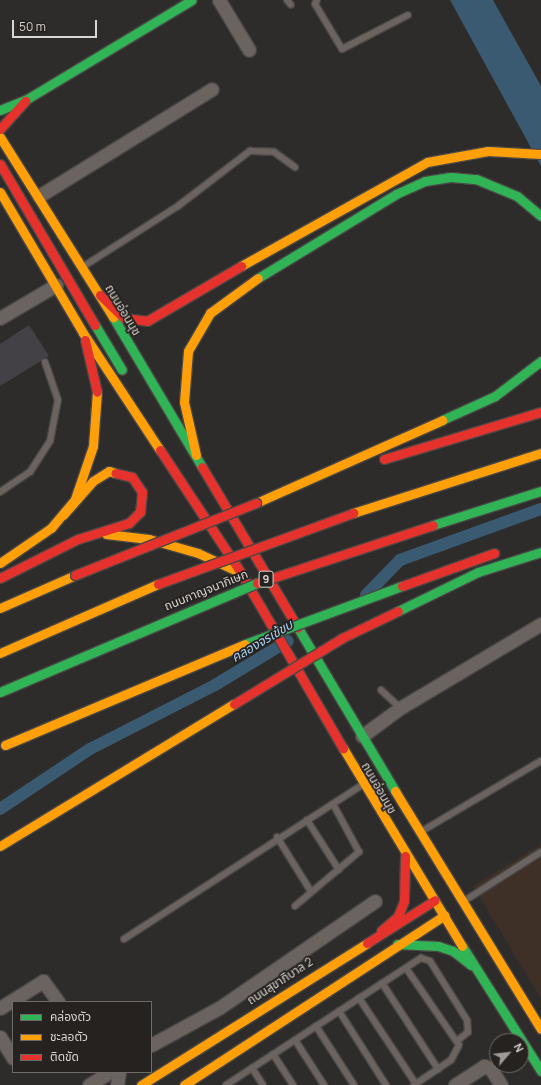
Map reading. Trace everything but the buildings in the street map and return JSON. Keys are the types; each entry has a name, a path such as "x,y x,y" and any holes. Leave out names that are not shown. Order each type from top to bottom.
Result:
{"main road":[{"path":"0,110 27,98 189,1"},
{"path":"0,130 27,98"},
{"name":"ถนนอ่อนนุช","path":"0,137 39,196 100,295 419,832 444,894 445,915 541,1071"},
{"path":"100,295 124,318 147,321 389,181 428,162 456,154 488,151 541,154"},
{"name":"ถนนอ่อนนุช","path":"0,164 181,469 202,514"},
{"path":"0,169 10,166 23,173"},
{"path":"196,455 184,402 183,375 188,351 210,313 251,282 396,194 425,181 452,177 476,179 517,196 541,216"},
{"name":"ถนนอ่อนนุช","path":"0,192 83,333 241,573 263,616 316,699 405,856 444,894 462,902 541,1029"},
{"path":"63,515 82,480 97,422 97,393 83,333"},
{"path":"256,503 495,396 519,381 541,361"},
{"path":"0,608 134,549 256,503 434,442 541,412"},
{"name":"ถนนกาญจนาภิเษก","path":"0,652 176,577 391,499 541,453"},
{"name":"ถนนอ่อนนุช","path":"181,469 221,498"},
{"path":"0,578 95,534 123,525 137,516 143,498 132,477 120,472 104,473 38,539 2,562"},
{"name":"ถนนกาญจนาภิเษก","path":"0,692 166,619 289,570 541,491"},
{"path":"95,534 160,542 198,553 241,573"},
{"path":"3,746 222,652 503,550"},
{"path":"0,846 342,638 478,572 541,552"},
{"path":"381,931 398,916 404,901 405,856"},
{"name":"ถนนสุขาภิบาล 2","path":"142,1080 381,931 444,894"},
{"path":"184,1085 397,944 445,915 462,902"},
{"path":"397,944 438,946 453,951 480,973"}],"street":[{"path":"219,0 249,50"},
{"path":"39,196 212,89"},
{"path":"0,318 56,285"},
{"path":"362,736 400,708 541,624"},
{"path":"152,1044 219,1008 375,901"},
{"path":"0,1008 43,981 57,1001"},
{"path":"0,1037 12,1056"},
{"path":"455,1085 484,1066 491,1069 501,1085"},
{"path":"89,1085 108,1073"},
{"path":"117,1085 119,1073"}],"lane":[{"path":"317,0 315,4 342,49 408,15"},
{"path":"83,267 178,206 250,151 274,152 295,167"},
{"path":"0,492 30,472 50,442 58,400 45,362"},
{"path":"0,551 2,562"},
{"path":"381,690 400,708"},
{"path":"419,832 541,761"},
{"path":"124,939 277,837 307,820 363,784"},
{"path":"295,906 310,890 339,870 360,850 332,804"},
{"path":"307,820 339,870"},
{"path":"277,837 310,890"},
{"path":"462,902 541,852"},
{"path":"230,1084 273,1054 382,983 421,958 430,961 467,1020 468,1032 458,1041 456,1054 438,1069 415,1084 359,998"},
{"path":"406,968 458,1041"},
{"path":"382,983 438,1069"},
{"path":"339,1011 386,1085"},
{"path":"316,1026 354,1085"},
{"path":"295,1040 324,1085"},
{"path":"273,1054 293,1085"},
{"path":"252,1068 263,1085"}],"shaded area":[{"path":"541,844 541,999 473,886"}],"water":[{"path":"450,0 493,0 541,86 541,166"}],"waterway":[{"name":"คลองจรเข้ขบ","path":"366,595 400,560 541,509"},
{"name":"คลองจรเข้ขบ","path":"0,809 90,749 215,685 288,641"}],"traffic: fast":[{"path":"0,110 27,99 192,0"},
{"path":"258,278 396,194 425,181 451,177 476,179 517,196 541,216"},
{"path":"113,317 202,467"},
{"path":"95,325 122,370"},
{"path":"442,420 495,396 541,361"},
{"path":"433,525 541,491"},
{"path":"398,611 478,572 541,552"},
{"path":"0,692 257,583"},
{"path":"245,644 402,586"},
{"path":"298,628 395,791"},
{"path":"397,944 438,946 453,951 471,965"},
{"path":"462,946 541,1071"}],"traffic: slow":[{"path":"0,137 113,317"},
{"path":"241,266 427,162 488,151 541,154"},
{"path":"0,192 83,333 160,450"},
{"path":"196,455 184,402 188,351 210,313 258,278"},
{"path":"0,563 51,528 75,499 93,446 97,392"},
{"path":"256,503 442,420"},
{"path":"353,513 541,453"},
{"path":"63,515 93,481 109,471 115,473"},
{"path":"106,534 149,539 198,553 241,573"},
{"path":"0,608 75,575"},
{"path":"0,653 158,584"},
{"path":"5,745 245,644"},
{"path":"0,846 234,704"},
{"path":"343,748 462,946"},
{"path":"395,791 541,1029"},
{"path":"184,1085 445,915"},
{"path":"141,1085 367,943"}],"traffic: jam":[{"path":"0,129 25,101"},
{"path":"0,164 95,325"},
{"path":"100,295 124,318 147,321 241,266"},
{"path":"85,340 97,392"},
{"path":"384,459 541,412"},
{"path":"160,450 241,573 343,748"},
{"path":"202,467 298,628"},
{"path":"0,578 78,539 129,523 140,512 142,492 132,477 115,473"},
{"path":"75,575 256,503"},
{"path":"158,584 353,513"},
{"path":"257,583 433,525"},
{"path":"402,586 494,553"},
{"path":"234,704 342,638 398,611"},
{"path":"381,931 398,916 404,901 405,856"},
{"path":"367,943 435,900"}]}
